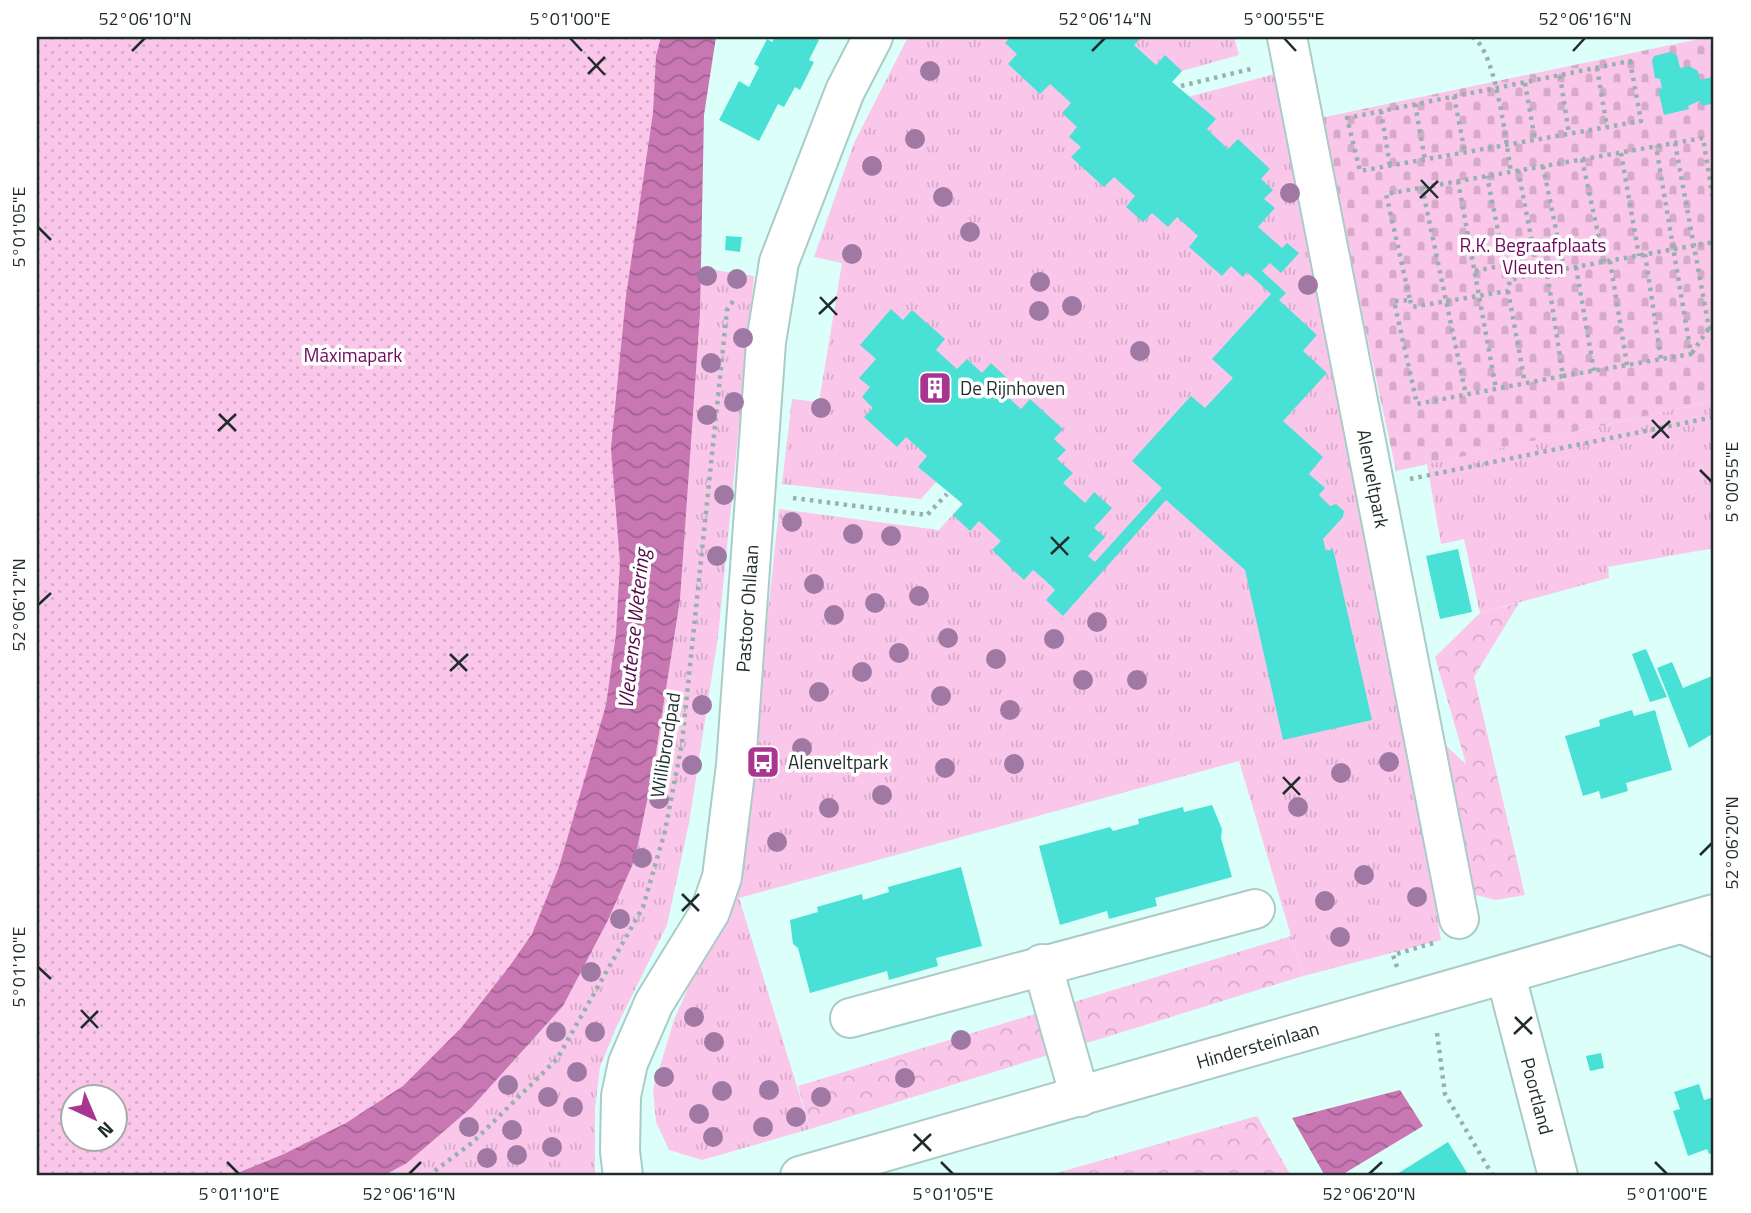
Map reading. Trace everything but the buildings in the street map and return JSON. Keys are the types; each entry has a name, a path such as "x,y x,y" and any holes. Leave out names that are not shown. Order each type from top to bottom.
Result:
{"street":[{"name":"Pastoor Ohllaan","path":"623,1176 620,1151 621,1097 628,1063 654,1003 710,912 722,877 736,765 766,342 779,262 845,90 873,37"},
{"name":"Alenveltpark","path":"1289,48 1459,919"},
{"path":"850,1018 1042,964 1255,909"},
{"name":"Hindersteinlaan","path":"800,1176 1506,976 1714,914"},
{"path":"1042,964 1080,1097"},
{"name":"Poortland","path":"1506,976 1558,1176"}],"lane":[{"path":"1668,928 1714,947"}],"path":[{"path":"1472,37 1480,38 1489,61 1511,172"},
{"path":"1181,86 1289,48"},
{"path":"1630,61 1641,121 1360,171 1347,118 1495,89 1630,61"},
{"path":"1597,68 1607,127"},
{"path":"1560,76 1569,134"},
{"path":"1525,83 1535,140"},
{"path":"1454,96 1465,153"},
{"path":"1415,104 1424,160"},
{"path":"1381,111 1390,166"},
{"path":"1508,291 1412,307 1386,194 1703,138 1714,205"},
{"path":"1410,300 1394,301 1417,404 1691,354 1712,328 1693,246 1675,143"},
{"path":"1656,146 1691,354"},
{"path":"1620,153 1639,256"},
{"path":"1582,159 1604,262"},
{"path":"1543,166 1564,269"},
{"path":"1518,170 1538,273"},
{"path":"1487,176 1510,279 1508,291 1525,383"},
{"path":"1458,181 1496,389"},
{"path":"1422,187 1465,395"},
{"path":"1510,279 1714,242"},
{"path":"1646,254 1661,359"},
{"path":"1611,261 1627,365"},
{"name":"Willibrordpad","path":"428,1176 473,1142 557,1059 643,907 665,831 682,743 727,310 745,282 779,262"},
{"path":"1474,271 1505,265"},
{"path":"1576,267 1594,371"},
{"path":"1547,272 1563,376"},
{"path":"1376,486 1714,417"},
{"path":"755,493 927,515 947,494"},
{"path":"1459,919 1453,937 1393,955 1419,1000 1440,1049 1445,1094 1493,1176"}],"green space":[{"name":"Máximapark","path":"37,37 701,37 661,599 530,1005 309,1176 37,1176"},
{"path":"908,37 1234,37 1239,55 1182,71 1172,82 1188,97 1275,74 1405,724 1441,940 1303,976 1239,761 739,898 810,1129 702,1160 669,1150 656,1122 653,1089 674,1020 725,904 755,735 779,509 939,530 962,504 937,481 921,499 782,484 792,399 819,402 842,263 814,257 854,143"},
{"name":"R.K. Begraafplaats Vleuten","path":"1709,37 1714,62 1714,401 1396,471 1320,118"},
{"path":"701,268 754,276 718,637 689,823 667,925 616,1028 600,1067 595,1108 595,1176 383,1176 407,1163 471,1108 563,1006 635,859 653,772 680,600"},
{"path":"1714,401 1714,548 1608,567 1609,578 1480,613 1464,539 1441,544 1427,464"},
{"path":"1519,603 1474,677 1525,895 1496,900 1472,894 1434,735 1466,764 1435,657 1480,613"},
{"path":"1291,936 1303,976 810,1129 798,1086"},
{"path":"1257,1116 1291,1176 1046,1176"}],"water":[{"name":"Vleutense Wetering","path":"661,37 716,37 704,115 700,313 680,600 653,772 635,859 608,920 563,1006 471,1108 407,1163 383,1176 230,1176 284,1154 346,1123 403,1086 461,1028 509,967 532,934 559,867 606,705 616,634 620,563 611,448 626,296 653,113 656,56"},
{"path":"1400,1090 1423,1126 1340,1176 1325,1176 1292,1118"}],"place":[{"name":"De Rijnhoven","path":"935,388"},
{"name":"Alenveltpark","path":"763,762"}]}
